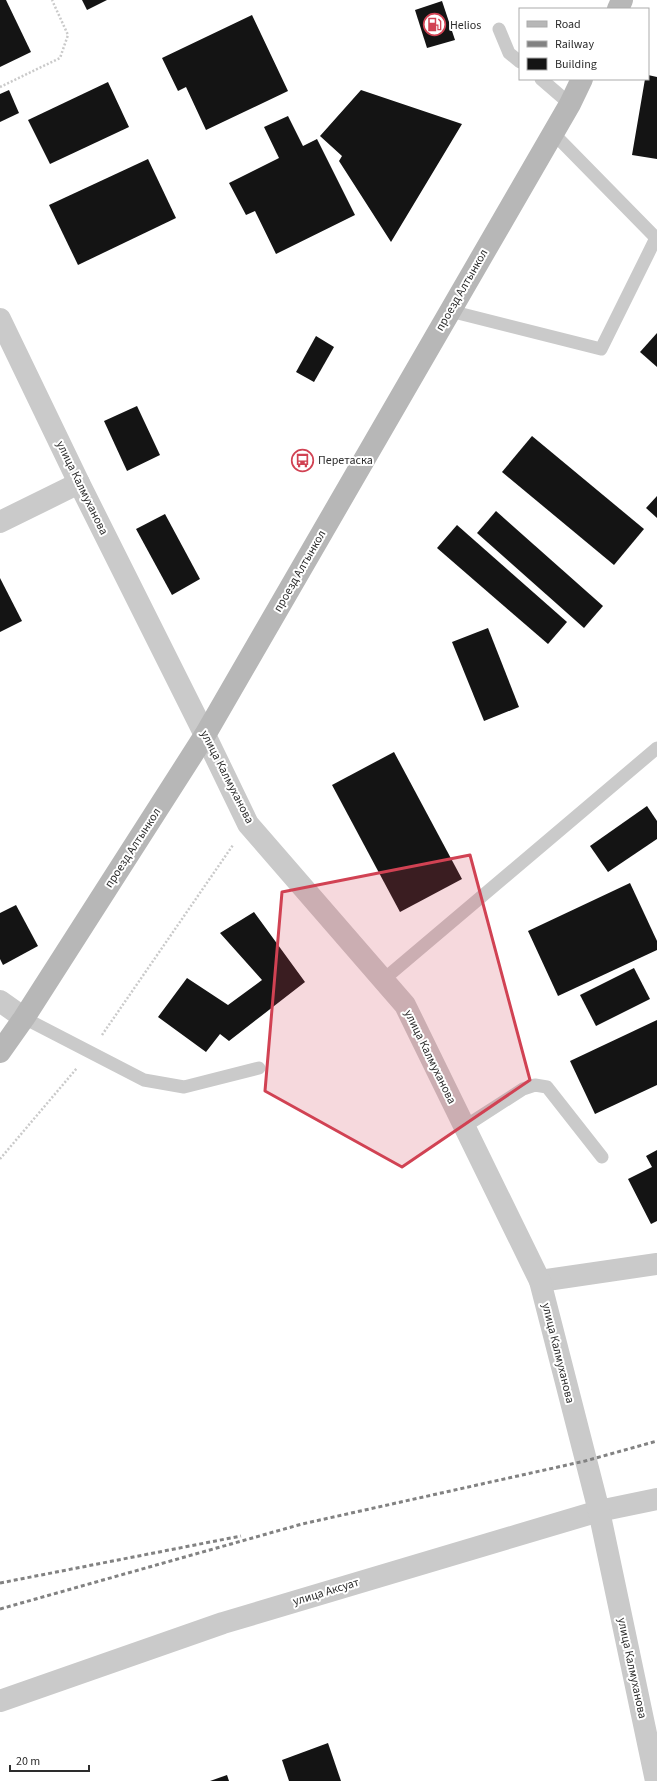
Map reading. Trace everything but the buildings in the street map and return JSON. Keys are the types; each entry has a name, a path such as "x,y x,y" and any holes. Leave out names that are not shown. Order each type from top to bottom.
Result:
{"main road":[{"name":"проезд Алтынкол","path":"0,1052 24,1018 205,735 570,104 582,80"}],"street":[{"name":"улица Калмуханова","path":"0,319 79,483 248,824 405,1005 540,1281 599,1511 656,1781"},
{"path":"0,522 79,483"},
{"path":"0,1001 24,1018"},
{"path":"540,1281 657,1264"},
{"name":"улица Аксуат","path":"0,1702 223,1623 599,1511 657,1499"}],"lane":[{"path":"499,29 510,53 519,61"},
{"path":"542,80 570,104"},
{"path":"450,311 601,349 656,238 553,133"},
{"path":"383,980 657,748"},
{"path":"24,1018 144,1080 184,1088 260,1068"},
{"path":"464,1127 523,1089 535,1085 547,1088 602,1157"}],"path":[{"path":"0,87 60,58 68,35 52,0"},
{"path":"0,1159 90,1052 248,824"}],"highlighted area":[{"path":"470,855 530,1080 402,1167 265,1091 282,892"}],"railway":[{"path":"0,1609 302,1524 585,1461 657,1441"},
{"path":"0,1583 241,1536"}],"place":[{"name":"Helios","path":"435,25"},
{"name":"Перетаска","path":"303,460"}]}
